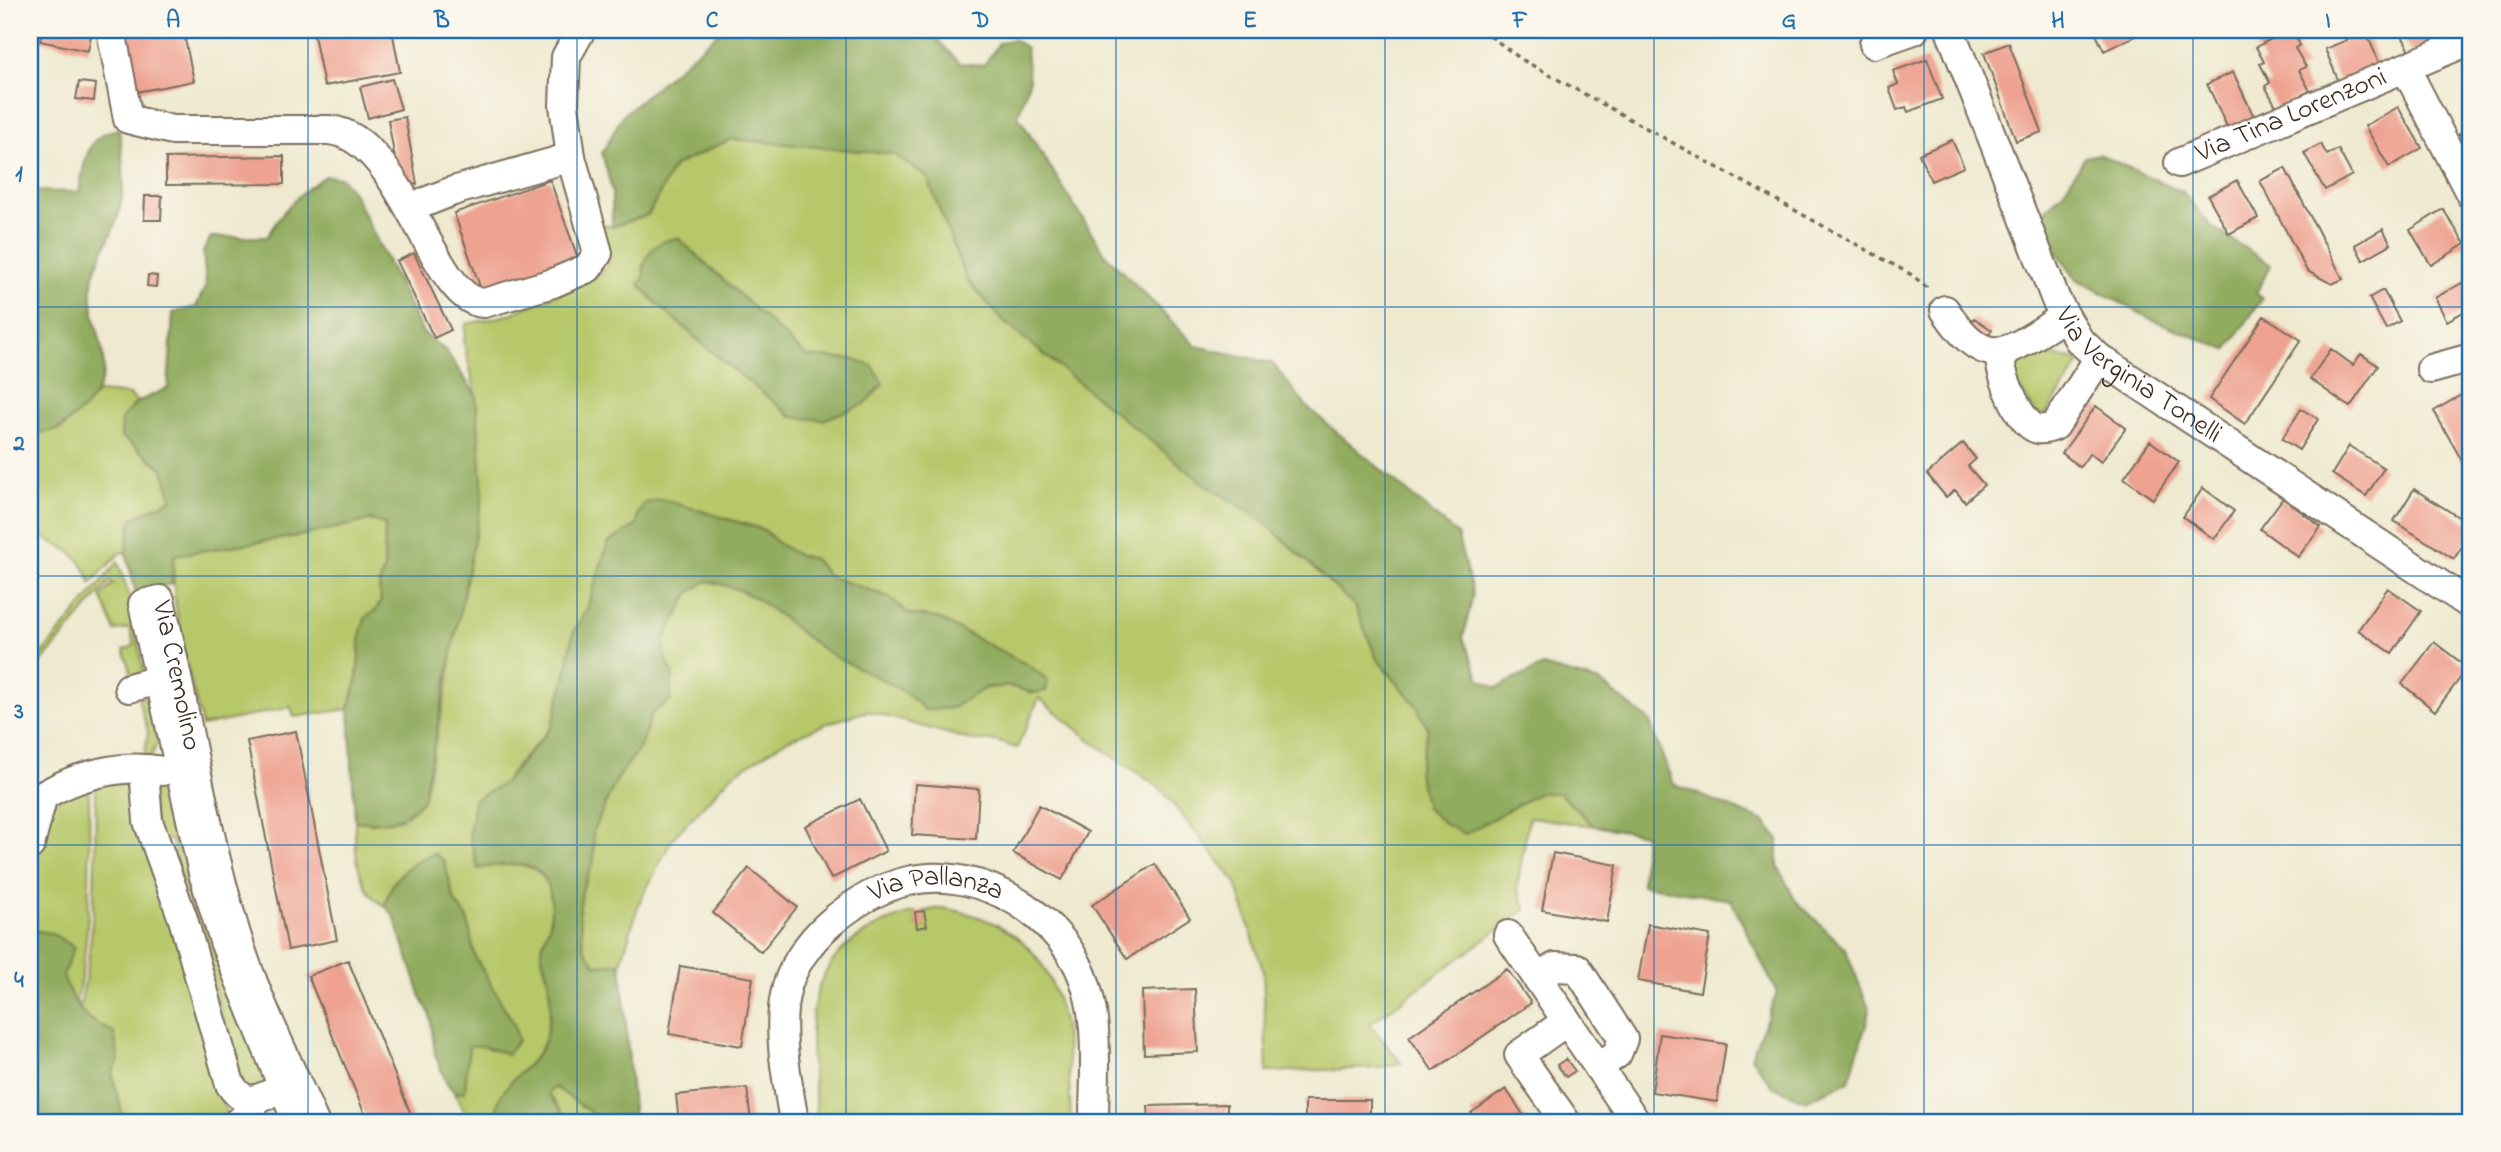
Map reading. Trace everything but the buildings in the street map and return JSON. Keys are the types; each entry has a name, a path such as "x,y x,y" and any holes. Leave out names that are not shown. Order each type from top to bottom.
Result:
{"street":[{"path":"111,30 128,119 154,128 172,130 344,132 358,139 372,154 410,208 464,296 475,303 495,302 553,283 588,268 595,261 597,243 571,157 563,70 569,49 581,30"},
{"path":"1874,44 1914,30"},
{"name":"Via Verginia Tonelli","path":"1950,30 2064,317 2079,340 2099,358 2471,605"},
{"name":"Via Tina Lorenzoni","path":"2179,163 2471,40"},
{"name":"Via Tina Lorenzoni","path":"2406,69 2471,194"},
{"path":"410,208 453,191 571,157"},
{"path":"1945,310 1974,345 1991,352 2006,352"},
{"path":"2064,317 2006,352 2000,361 2003,381 2029,426 2040,430 2055,426 2099,358"},
{"path":"2431,369 2471,359"},
{"name":"Via Cremolino","path":"289,1103 225,944 203,873 188,772 160,600 143,604 159,680 188,772 217,866 236,934 261,1002 314,1122"},
{"path":"129,688 159,680"},
{"path":"30,845 36,799 64,782 106,766 188,772"},
{"path":"144,770 148,821 183,919 230,1084 239,1097 251,1101 289,1103"},
{"name":"Via Pallanza","path":"794,1122 783,1017 785,995 803,953 821,931 868,896 908,881 943,878 974,884 1017,902 1051,929 1076,961 1093,1018 1094,1122"},
{"path":"1508,935 1636,1122"},
{"path":"1537,978 1555,967 1577,968 1623,1039 1616,1054 1598,1067"},
{"path":"1566,1122 1519,1055 1567,1021"},
{"path":"249,1120 289,1103"}],"path":[{"path":"1482,30 1521,59 1912,275 1931,291 1945,310"}],"green space":[{"path":"722,30 928,30 960,63 984,65 999,43 1013,39 1026,48 1029,82 1018,116 1105,254 1196,346 1272,363 1307,407 1457,534 1473,595 1463,638 1480,679 1496,688 1543,666 1600,682 1649,720 1673,784 1764,821 1778,838 1778,866 1795,900 1845,948 1870,1011 1849,1081 1806,1101 1773,1087 1751,1057 1777,993 1731,900 1642,885 1645,834 1594,826 1559,793 1539,793 1465,834 1446,825 1426,808 1418,772 1428,729 1416,705 1377,659 1355,606 1261,519 1204,484 1005,323 966,279 927,177 893,154 731,139 674,166 648,215 612,227 612,191 602,153 623,115"},
{"path":"119,129 123,163 122,197 117,220 93,280 94,315 104,363 102,379 95,395 69,422 53,431 30,433 30,191 79,192 85,160 93,144 107,132"},
{"path":"731,139 893,154 927,177 966,278 1204,484 1261,519 1355,606 1377,659 1416,705 1428,729 1418,772 1465,834 1539,793 1559,793 1594,826 1529,817 1517,888 1526,909 1370,1024 1401,1063 1380,1068 1267,1072 1263,971 1236,883 1161,789 1094,743 1039,698 1017,748 996,741 974,741 868,711 828,723 787,740 732,775 673,838 639,903 621,963 596,965 584,948 579,914 582,890 594,860 593,831 616,781 640,747 644,728 673,674 665,657 664,641 689,593 707,581 744,590 786,618 808,637 909,693 925,710 952,708 985,688 1009,686 1033,693 1047,690 1047,680 937,618 909,614 889,597 828,576 814,559 798,555 779,544 764,530 661,499 637,525 608,544 587,609 573,633 565,679 551,728 516,766 469,834 478,868 510,864 535,870 549,887 551,902 550,922 542,949 550,995 544,1042 539,1052 500,1098 498,1122 470,1122 455,1093 465,1091 468,1046 482,1046 494,1050 514,1024 475,957 467,917 455,902 444,861 434,853 409,867 396,879 385,906 368,891 359,869 355,821 373,823 405,818 423,800 449,678 477,433 476,395 464,343 466,324 508,315 598,276 608,259 602,224 612,227 648,215 674,166","holes":["678,238 806,356 851,359 792,417 644,277 643,265"]},
{"path":"2099,154 2184,193 2211,226 2271,265 2256,293 2262,299 2227,350 2151,319 2076,279 2035,221 2063,192 2085,157"},
{"path":"325,176 340,177 353,192 423,333 446,351 476,395 483,495 423,800 400,818 385,822 355,821 349,709 357,680 361,632 365,618 376,610 381,601 379,586 384,569 385,524 371,520 304,535 174,555 172,584 136,593 126,553 132,519 172,499 163,468 121,436 122,418 137,402 168,388 173,313 196,307 206,285 203,252 211,237 267,237 292,203"},
{"path":"678,238 806,356 851,359 873,366 883,384 865,404 823,420 792,417 707,348 639,284 644,277 645,261 652,250 663,242"},
{"path":"2033,353 2079,360 2046,414 2036,414 2010,372 2019,355"},
{"path":"99,392 130,395 137,402 122,418 121,436 163,469 172,499 132,519 126,553 121,552 91,583 81,563 68,550 30,533 30,433 61,430"},
{"path":"661,499 764,530 779,544 798,555 814,559 828,576 889,597 909,614 937,618 1030,666 1048,680 1046,691 1033,693 1009,686 985,688 952,708 925,710 893,685 815,644 746,593 707,581 689,593 664,641 665,657 673,674 670,701 652,713 640,747 616,781 593,831 594,861 582,890 579,914 584,948 596,965 621,963 634,1122 598,1122 590,1112 555,1087 548,1093 569,1122 498,1122 500,1098 539,1053 546,1035 550,995 542,949 550,922 551,902 549,887 535,869 510,864 478,869 469,834 474,800 504,783 551,728 565,679 573,633 587,609 608,543 637,525 637,516 645,503"},
{"path":"371,520 385,524 384,569 379,586 381,601 376,610 366,618 361,632 357,680 349,709 294,717 291,707 202,726 178,620 174,555 304,535"},
{"path":"118,562 129,595 144,673 132,675 124,650 134,646 130,628 115,631 101,596 113,584 110,581 30,676 30,668"},
{"path":"149,696 158,741 151,757 144,758 148,732 138,698"},
{"path":"133,776 215,1081 228,1118 216,1122 124,1122 112,1073 114,1032 98,1027 87,1018 71,996 37,931 30,933 30,875 43,809 89,779 88,919 76,1002 80,1006 90,950 96,779"},
{"path":"149,779 167,783 175,789 273,1085 244,1091 171,839 157,842"},
{"path":"434,853 444,861 455,902 467,917 475,957 514,1024 518,1040 508,1054 482,1046 469,1046 465,1092 455,1093 446,1082 435,1054 430,1014 421,997 394,916 385,906 396,879 416,862"},
{"path":"942,908 983,919 1014,935 1037,957 1052,984 1061,1014 1067,1048 1071,1122 818,1122 811,1051 812,1020 817,992 829,967 848,945 876,927 915,912 917,927 926,926 924,911"},
{"path":"30,933 51,933 74,947 63,976 71,996 87,1017 114,1032 119,1061 112,1073 124,1122 30,1122"},
{"path":"555,1087 590,1112 598,1122 569,1122 548,1093"}]}
